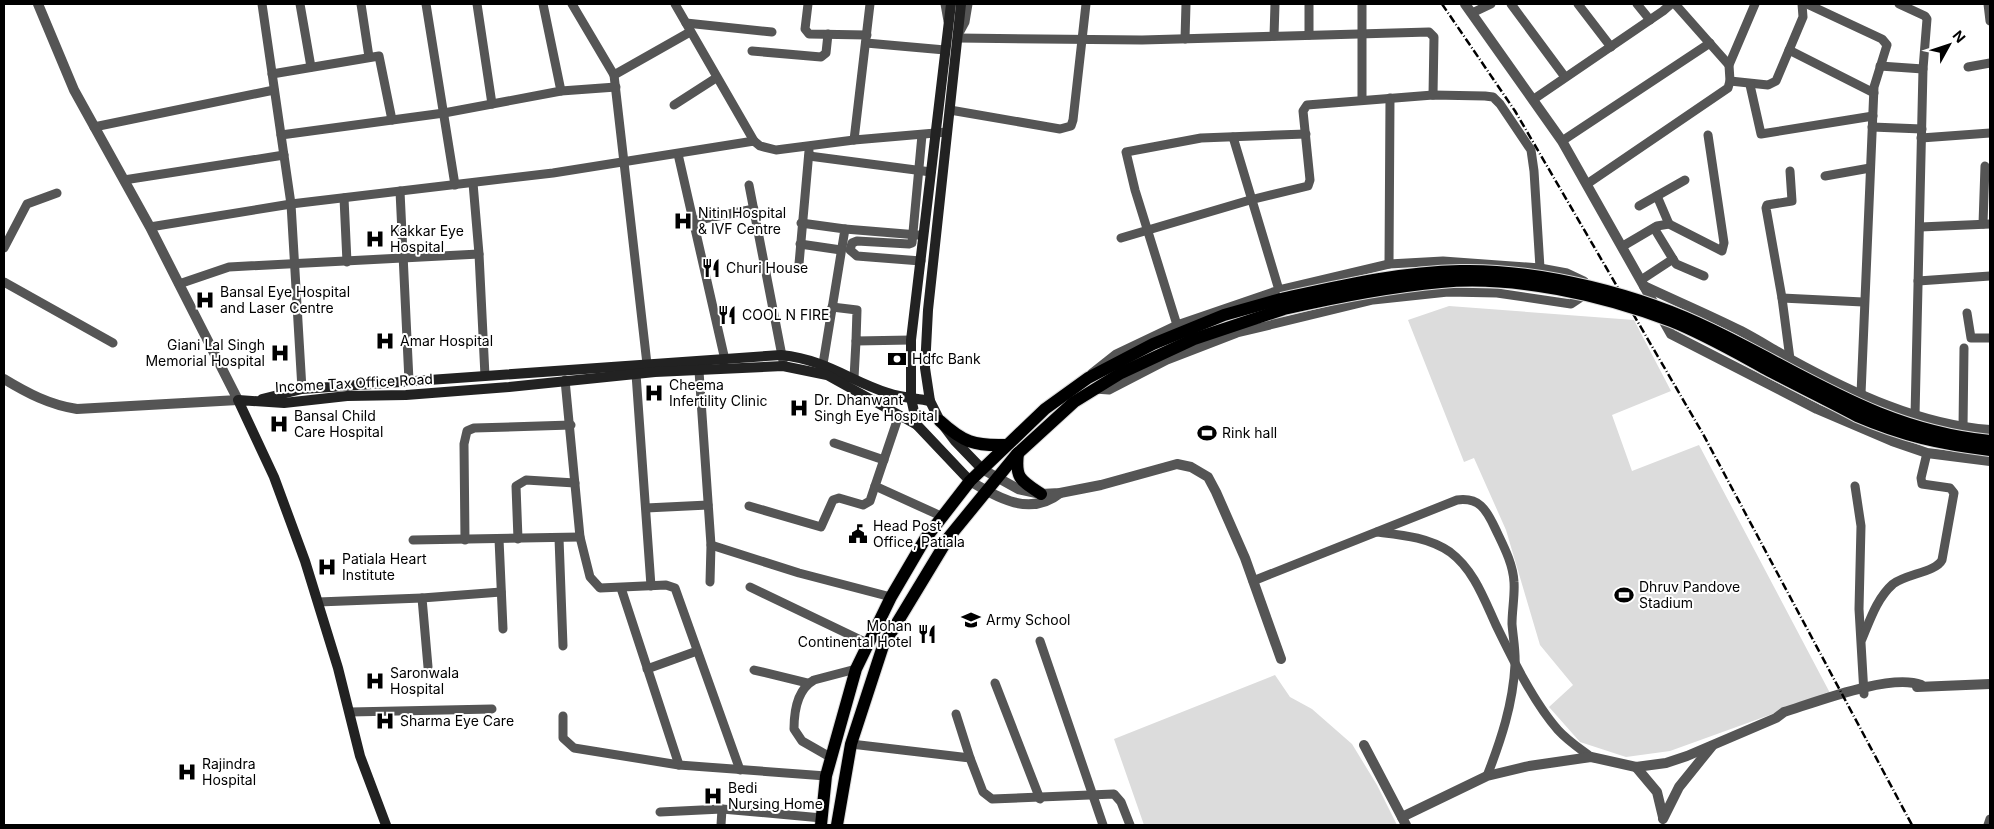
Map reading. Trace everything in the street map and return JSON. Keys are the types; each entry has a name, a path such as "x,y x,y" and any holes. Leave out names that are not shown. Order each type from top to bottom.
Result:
{"main road":[{"path":"951,4 931,172 919,235 921,261 912,340 911,398 917,425 970,481"},
{"path":"961,4 928,310 924,368 930,401 940,421 955,441 982,469"},
{"path":"837,825 851,744 868,685 890,631 949,537 1018,453 1091,383 1123,358 1206,322 1282,299 1388,277 1454,271 1506,273 1572,283 1638,301 1687,318 1840,397 1882,416 1941,434 1990,441"},
{"path":"1282,299 1349,294 1442,282 1488,281 1542,287 1613,303 1672,322 1711,339 1857,416 1882,426 1940,444 1990,450"},
{"path":"258,400 302,389 485,376 611,372 647,364 781,355 811,359 888,393 930,401"},
{"name":"Income Tax Office Road","path":"238,400 284,403 347,396 406,395 509,387 611,372 636,374 784,366 827,375 917,425"},
{"path":"821,822 830,757 856,669 891,597 941,516 970,481 1045,408 1091,383"},
{"path":"238,400 274,477 318,602 350,712 360,756 386,825"},
{"path":"940,421 956,435 971,443 982,446 1005,445"},
{"path":"1018,453 1016,468 1019,478 1041,494"}],"street":[{"path":"4,380 61,407 77,409 238,400 150,227 74,90 38,4"},
{"path":"262,4 291,204 302,389"},
{"path":"300,4 311,67"},
{"path":"361,4 369,57"},
{"path":"426,4 455,185"},
{"path":"477,4 492,104"},
{"path":"543,4 560,91"},
{"path":"572,4 614,75 647,364"},
{"path":"675,4 716,78 754,140 760,146 776,150 854,140 947,132"},
{"path":"808,4 805,29 807,33 828,34 945,50"},
{"path":"854,140 870,4"},
{"path":"945,4 948,22"},
{"path":"968,4 965,22 958,36 1185,39 1432,33 1432,95"},
{"path":"950,110 1066,129 1071,126 1074,120 1086,4"},
{"path":"1185,39 1186,4"},
{"path":"1274,36 1275,4"},
{"path":"1309,4 1309,35"},
{"path":"1362,4 1362,100"},
{"path":"1464,4 1534,99 1562,141 1623,246 1666,329 1677,338 1828,410 1927,453 1990,460"},
{"path":"1472,13 1492,4"},
{"path":"1511,4 1565,77"},
{"path":"1578,4 1611,47"},
{"path":"1638,4 1650,20"},
{"path":"1534,99 1671,4"},
{"path":"1675,4 1729,65"},
{"path":"1587,184 1728,88 1730,81 1729,65 1755,4"},
{"path":"1730,81 1750,85 1772,85 1776,81 1803,17 1802,4"},
{"path":"1806,4 1886,42 1886,48 1875,82 1874,93 1863,302 1861,394"},
{"path":"1899,4 1925,16 1927,19 1923,69 1915,416"},
{"path":"1988,4 1990,21"},
{"path":"614,75 688,28 772,32"},
{"path":"752,50 821,57 826,53 828,34"},
{"path":"1562,141 1710,44"},
{"path":"1789,50 1874,93"},
{"path":"272,74 377,56 381,59 392,120"},
{"path":"1968,67 1990,63"},
{"path":"1880,66 1923,69"},
{"path":"674,105 716,78"},
{"path":"1750,85 1761,134 1873,116"},
{"path":"281,135 444,113 560,91 616,87"},
{"path":"94,127 274,90"},
{"path":"1120,238 1250,200 1308,186 1310,180 1303,111 1307,105 1432,95 1492,97 1500,104 1527,144 1532,156 1540,268"},
{"path":"1389,264 1390,98"},
{"path":"1872,127 1922,128"},
{"path":"1921,138 1990,133"},
{"path":"1177,325 1126,152 1192,140 1306,134"},
{"path":"921,261 856,256 850,250 852,243 857,241 909,244 919,235 919,170 922,135"},
{"path":"1657,196 1669,224 1718,250 1722,251 1725,248 1708,135"},
{"path":"1233,137 1250,200 1282,299"},
{"path":"150,227 291,204 624,163 754,140"},
{"path":"799,264 801,223 810,145"},
{"path":"678,154 725,360"},
{"path":"124,180 284,155"},
{"path":"809,156 931,172"},
{"path":"1920,227 1987,224 1985,166"},
{"path":"1825,176 1870,168"},
{"path":"1790,172 1792,201 1767,206 1766,208 1782,298 1790,359"},
{"path":"1639,206 1685,180"},
{"path":"473,183 479,254 485,376"},
{"path":"749,185 784,366"},
{"path":"400,191 409,382"},
{"path":"4,248 27,204 57,193"},
{"path":"344,198 348,262"},
{"path":"693,221 754,208"},
{"path":"801,223 845,229 919,235"},
{"path":"1623,246 1654,228 1669,224"},
{"path":"1654,228 1673,259 1684,268 1704,276"},
{"path":"823,364 845,229"},
{"path":"800,244 841,250"},
{"path":"179,284 229,267 479,254"},
{"path":"1642,283 1673,259"},
{"path":"1443,261 1498,264 1567,273 1584,282 1580,298 1571,304 1497,294 1448,292 1373,300 1237,333 1167,360 1109,390 1091,383 1098,366 1116,354 1177,325 1282,299 1389,264 1443,261"},
{"path":"1497,294 1507,287 1510,278 1505,268 1498,264"},
{"path":"1918,281 1990,276"},
{"path":"4,282 113,343"},
{"path":"1642,283 1741,331 1840,387 1915,416 1963,428 1990,430"},
{"path":"1782,298 1863,302"},
{"path":"832,307 857,310 854,378"},
{"path":"1967,312 1971,338 1990,338"},
{"path":"856,341 912,340"},
{"path":"1963,428 1964,348"},
{"path":"699,371 711,545 710,582"},
{"path":"636,374 651,586"},
{"path":"565,380 571,424 580,537 590,577 594,584 600,588 671,586 678,592 740,770"},
{"path":"750,506 821,527 836,498 863,505 870,501 899,415"},
{"path":"465,540 464,444 468,431 474,428 571,424"},
{"path":"834,444 884,460"},
{"path":"1862,639 1875,609 1892,585 1910,575 1936,567 1942,560 1954,492 1950,488 1922,484 1921,478 1927,453"},
{"path":"982,469 1018,489 1041,494 1060,493 1100,485 1161,467 1178,464 1191,467 1208,477 1253,580 1281,659"},
{"path":"518,539 516,486 526,480 575,483"},
{"path":"970,481 1002,499 1026,505 1050,500 1060,493"},
{"path":"875,486 941,516"},
{"path":"1855,486 1861,526 1859,609 1864,691"},
{"path":"1253,580 1457,500 1473,500 1486,509 1512,569 1514,582 1512,621 1515,664 1507,718 1487,776"},
{"path":"646,508 708,505"},
{"path":"1374,532 1420,538 1448,551 1462,563 1474,578 1515,664 1557,729 1571,743 1591,756 1636,767 1678,760 1776,718 1784,712 1864,691 1910,682 1921,685 1990,684"},
{"path":"412,540 580,537"},
{"path":"559,538 563,646"},
{"path":"499,539 503,629"},
{"path":"711,545 799,573 891,597"},
{"path":"750,587 867,643"},
{"path":"621,588 679,765"},
{"path":"318,602 422,598 501,592"},
{"path":"422,598 428,667"},
{"path":"1040,642 1103,825"},
{"path":"647,669 697,650"},
{"path":"754,670 808,683 856,669"},
{"path":"808,683 800,694 794,729 802,741 830,757"},
{"path":"995,683 1040,799"},
{"path":"350,712 492,709"},
{"path":"956,714 982,792 989,798 1040,799 1114,794 1118,797 1130,825"},
{"path":"563,716 563,738 574,748 679,765 826,776"},
{"path":"851,744 970,758"},
{"path":"1663,822 1679,787 1714,744"},
{"path":"1364,745 1404,821 1487,776 1561,760 1591,756"},
{"path":"1636,767 1657,792 1661,803 1663,822"},
{"path":"660,812 722,809 821,822"},
{"path":"721,825 722,809"},
{"path":"1988,825 1990,819"}],"shaded area":[{"path":"1449,306 1634,320 1671,391 1612,415 1632,471 1699,445 1830,693 1670,751 1626,757 1580,742 1549,707 1573,685 1540,645 1506,530 1474,458 1464,462 1408,320"},
{"path":"1275,675 1290,697 1312,709 1352,744 1377,785 1397,825 1144,825 1114,739"}],"railway":[{"path":"1442,4 1515,111 1703,434 1912,825"}],"place":[{"name":"Nitin Hospital & IVF Centre","path":"683,221"},
{"name":"Kakkar Eye Hospital","path":"375,239"},
{"name":"Churi House","path":"711,268"},
{"name":"Bansal Eye Hospital and Laser Centre","path":"205,300"},
{"name":"COOL N FIRE","path":"727,315"},
{"name":"Amar Hospital","path":"385,341"},
{"name":"Giani Lal Singh Memorial Hospital","path":"280,353"},
{"name":"Hdfc Bank","path":"897,359"},
{"name":"Cheema Infertility Clinic","path":"654,393"},
{"name":"Dr. Dhanwant Singh Eye Hospital","path":"799,408"},
{"name":"Bansal Child Care Hospital","path":"279,424"},
{"name":"Rink hall","path":"1207,433"},
{"name":"Head Post Office, Patiala","path":"858,534"},
{"name":"Patiala Heart Institute","path":"327,567"},
{"name":"Dhruv Pandove Stadium","path":"1624,595"},
{"name":"Army School","path":"971,620"},
{"name":"Mohan Continental Hotel","path":"927,634"},
{"name":"Saronwala Hospital","path":"375,681"},
{"name":"Sharma Eye Care","path":"385,721"},
{"name":"Rajindra Hospital","path":"187,772"},
{"name":"Bedi Nursing Home","path":"713,796"}]}
